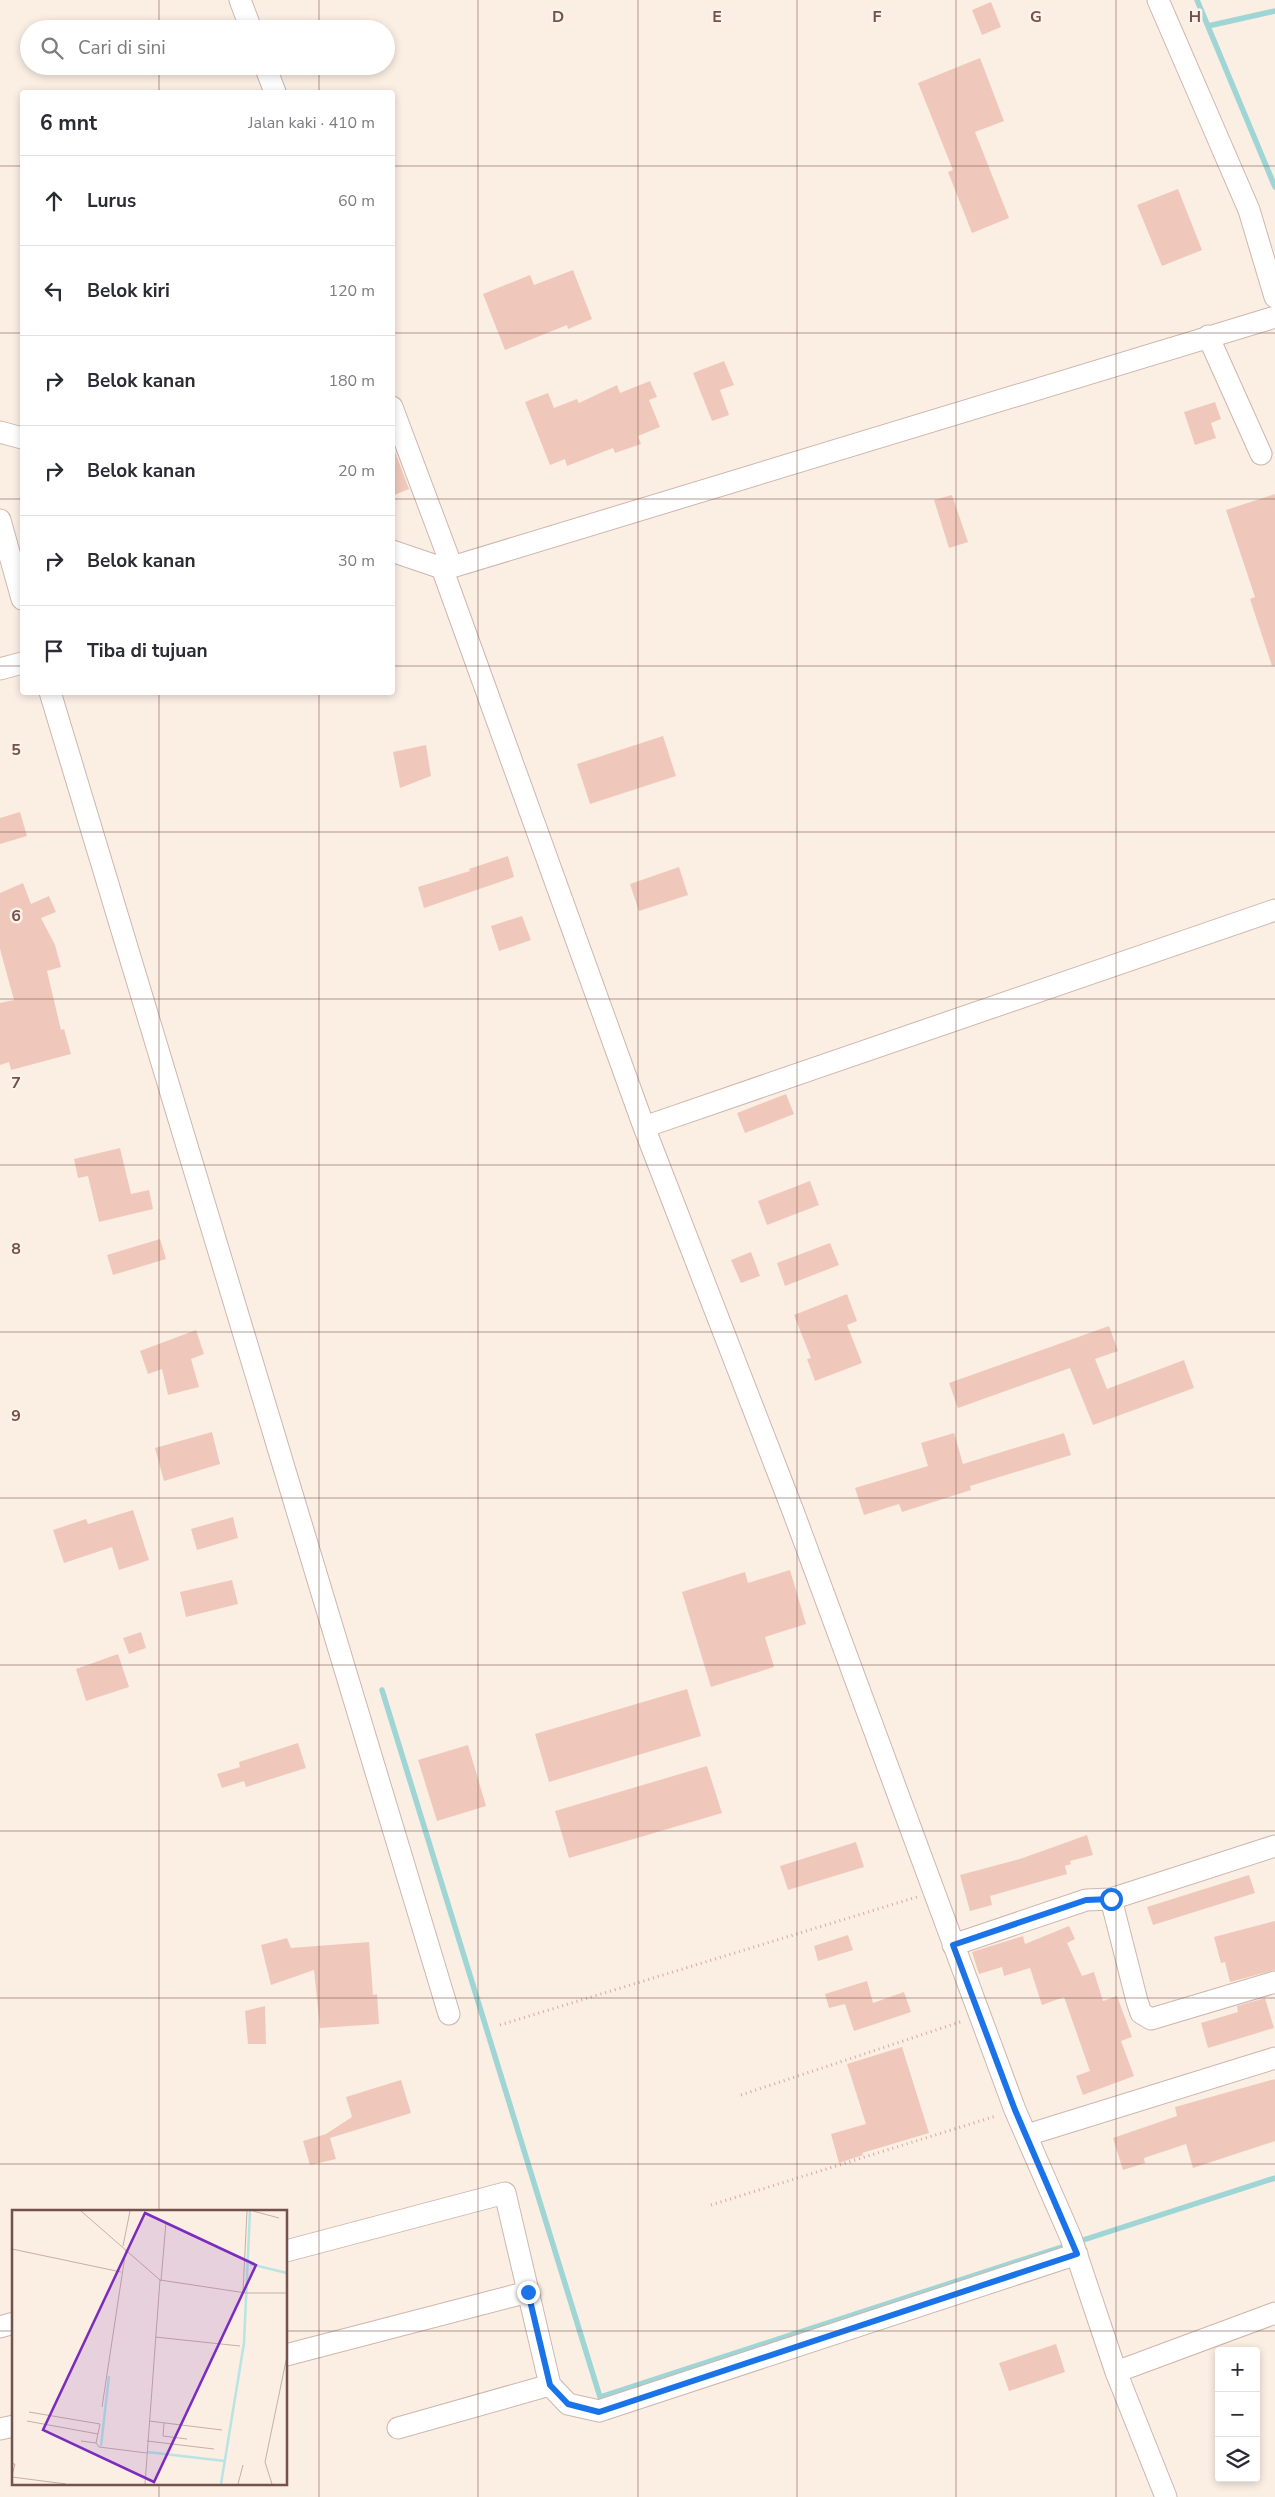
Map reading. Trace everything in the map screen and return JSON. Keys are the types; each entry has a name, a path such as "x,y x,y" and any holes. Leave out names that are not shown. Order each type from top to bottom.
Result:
{"street":[{"path":"240,0 248,20"},
{"path":"1158,0 1249,210 1275,297"},
{"path":"268,75 274,90"},
{"path":"395,552 447,567 1275,317"},
{"path":"1208,336 1261,454"},
{"path":"395,416 644,1127 793,1511 1015,2110 1074,2246 1116,2372 1166,2497"},
{"path":"0,432 20,437"},
{"path":"0,520 20,592"},
{"path":"0,669 20,664"},
{"path":"51,695 449,2014"},
{"path":"644,1127 1275,910"},
{"path":"953,1945 1086,1900 1111,1899 1275,1846"},
{"path":"1111,1899 1137,2001 1141,2013 1151,2019 1275,1982"},
{"path":"1027,2135 1275,2058"},
{"path":"288,2250 505,2193 550,2385 568,2404 599,2412 1074,2246"},
{"path":"288,2354 528,2292"},
{"path":"1116,2372 1275,2313"},
{"path":"398,2428 550,2385"}],"path":[{"path":"500,2026 933,1892"},
{"path":"741,2095 980,2016"},
{"path":"712,2205 1015,2110"}],"building":[{"path":"991,2 1001,27 982,35 972,10"},
{"path":"980,58 1004,121 975,132 1009,218 972,233 948,172 953,170 918,83"},
{"path":"1178,189 1202,250 1162,266 1137,205"},
{"path":"573,270 592,319 568,329 567,325 505,350 483,294 530,275 534,285"},
{"path":"724,361 734,385 720,390 729,415 712,421 693,373"},
{"path":"650,381 657,397 649,400 660,427 638,436 641,444 615,453 613,448 567,466 565,459 550,465 525,402 548,393 554,408 577,399 579,403 617,385 620,393"},
{"path":"1215,402 1221,419 1211,423 1216,438 1195,445 1184,412"},
{"path":"395,452 409,489 395,495"},
{"path":"1275,494 1275,665 1272,666 1250,599 1255,597 1226,510"},
{"path":"952,495 968,542 949,548 934,500"},
{"path":"663,736 676,776 590,804 577,764"},
{"path":"426,745 431,776 400,788 393,752"},
{"path":"20,812 27,836 0,844 0,818"},
{"path":"508,856 514,877 424,908 418,887 470,871 469,869"},
{"path":"679,867 688,895 639,911 630,884"},
{"path":"23,883 31,904 49,896 56,912 41,918 55,945 61,967 47,971 61,1030 64,1029 71,1054 11,1070 9,1062 0,1065 0,1003 14,1000 0,949 0,893"},
{"path":"522,916 531,940 499,951 491,926"},
{"path":"786,1094 794,1114 745,1133 737,1113"},
{"path":"120,1148 131,1194 149,1190 153,1209 99,1222 88,1176 78,1178 74,1159"},
{"path":"810,1181 819,1205 767,1225 758,1201"},
{"path":"160,1239 166,1259 113,1275 107,1255"},
{"path":"830,1243 839,1265 785,1286 777,1263"},
{"path":"751,1252 760,1276 741,1283 731,1260"},
{"path":"847,1294 857,1321 847,1325 862,1363 815,1381 807,1359 811,1358 794,1315"},
{"path":"1109,1326 1118,1351 1095,1359 1107,1389 1184,1360 1194,1388 1093,1425 1070,1368 958,1408 949,1383"},
{"path":"196,1330 204,1354 191,1359 199,1387 168,1395 162,1369 148,1374 140,1351"},
{"path":"212,1432 220,1464 164,1481 155,1448"},
{"path":"954,1433 963,1464 1064,1433 1071,1455 970,1486 971,1490 902,1512 899,1504 864,1515 855,1488 928,1466 921,1443"},
{"path":"133,1510 149,1560 119,1570 112,1547 64,1563 53,1530 86,1519 88,1524"},
{"path":"233,1517 238,1538 197,1550 191,1529"},
{"path":"790,1570 806,1624 765,1637 774,1667 711,1687 682,1592 745,1572 748,1583"},
{"path":"232,1580 238,1604 186,1617 180,1592"},
{"path":"141,1632 146,1648 129,1654 123,1638"},
{"path":"118,1654 129,1687 86,1701 76,1669"},
{"path":"687,1689 701,1736 549,1782 535,1734"},
{"path":"298,1743 306,1768 246,1787 244,1781 222,1788 217,1774 240,1767 239,1762"},
{"path":"468,1745 486,1806 437,1821 418,1760"},
{"path":"707,1766 722,1813 569,1858 555,1811"},
{"path":"1087,1835 1093,1855 1070,1861 1071,1864 1065,1866 1067,1874 990,1896 992,1905 970,1911 960,1875 1020,1859"},
{"path":"856,1842 864,1867 788,1890 780,1866"},
{"path":"1249,1875 1255,1893 1153,1925 1147,1907"},
{"path":"1275,1921 1275,1970 1230,1982 1225,1962 1221,1963 1214,1937"},
{"path":"1069,1926 1075,1939 1067,1943 1082,1976 1094,1972 1103,2001 1117,1996 1132,2037 1121,2041 1134,2076 1083,2095 1076,2076 1090,2071 1064,1997 1042,2005 1030,1968 1004,1976 1002,1967 979,1974 972,1952 1023,1936 1025,1944"},
{"path":"848,1935 853,1950 818,1961 814,1946"},
{"path":"287,1938 291,1948 369,1942 373,1995 377,1994 379,2024 320,2028 314,1970 271,1985 261,1945"},
{"path":"867,1981 873,2003 904,1992 911,2012 854,2031 845,2004 829,2008 825,1994"},
{"path":"1265,1998 1274,2028 1208,2048 1201,2023 1238,2012 1237,2006"},
{"path":"265,2006 266,2044 248,2044 245,2011"},
{"path":"902,2047 929,2133 862,2153 863,2155 839,2163 831,2134 866,2124 847,2064"},
{"path":"1275,2079 1275,2141 1193,2168 1186,2144 1144,2158 1145,2163 1123,2170 1113,2138 1177,2116 1175,2107"},
{"path":"401,2080 411,2113 330,2138 336,2159 310,2165 303,2141 326,2134 352,2117 346,2097"},
{"path":"1056,2344 1065,2372 1009,2391 999,2363"}],"waterway":[{"path":"1197,0 1275,187"},
{"path":"1208,26 1275,11"},
{"path":"382,1690 600,2397 1068,2245"},
{"path":"1077,2242 1275,2178"}],"route":[{"path":"528,2292 550,2385 568,2404 599,2412 1077,2254 1015,2110 953,1945 1086,1900 1111,1899"}]}
